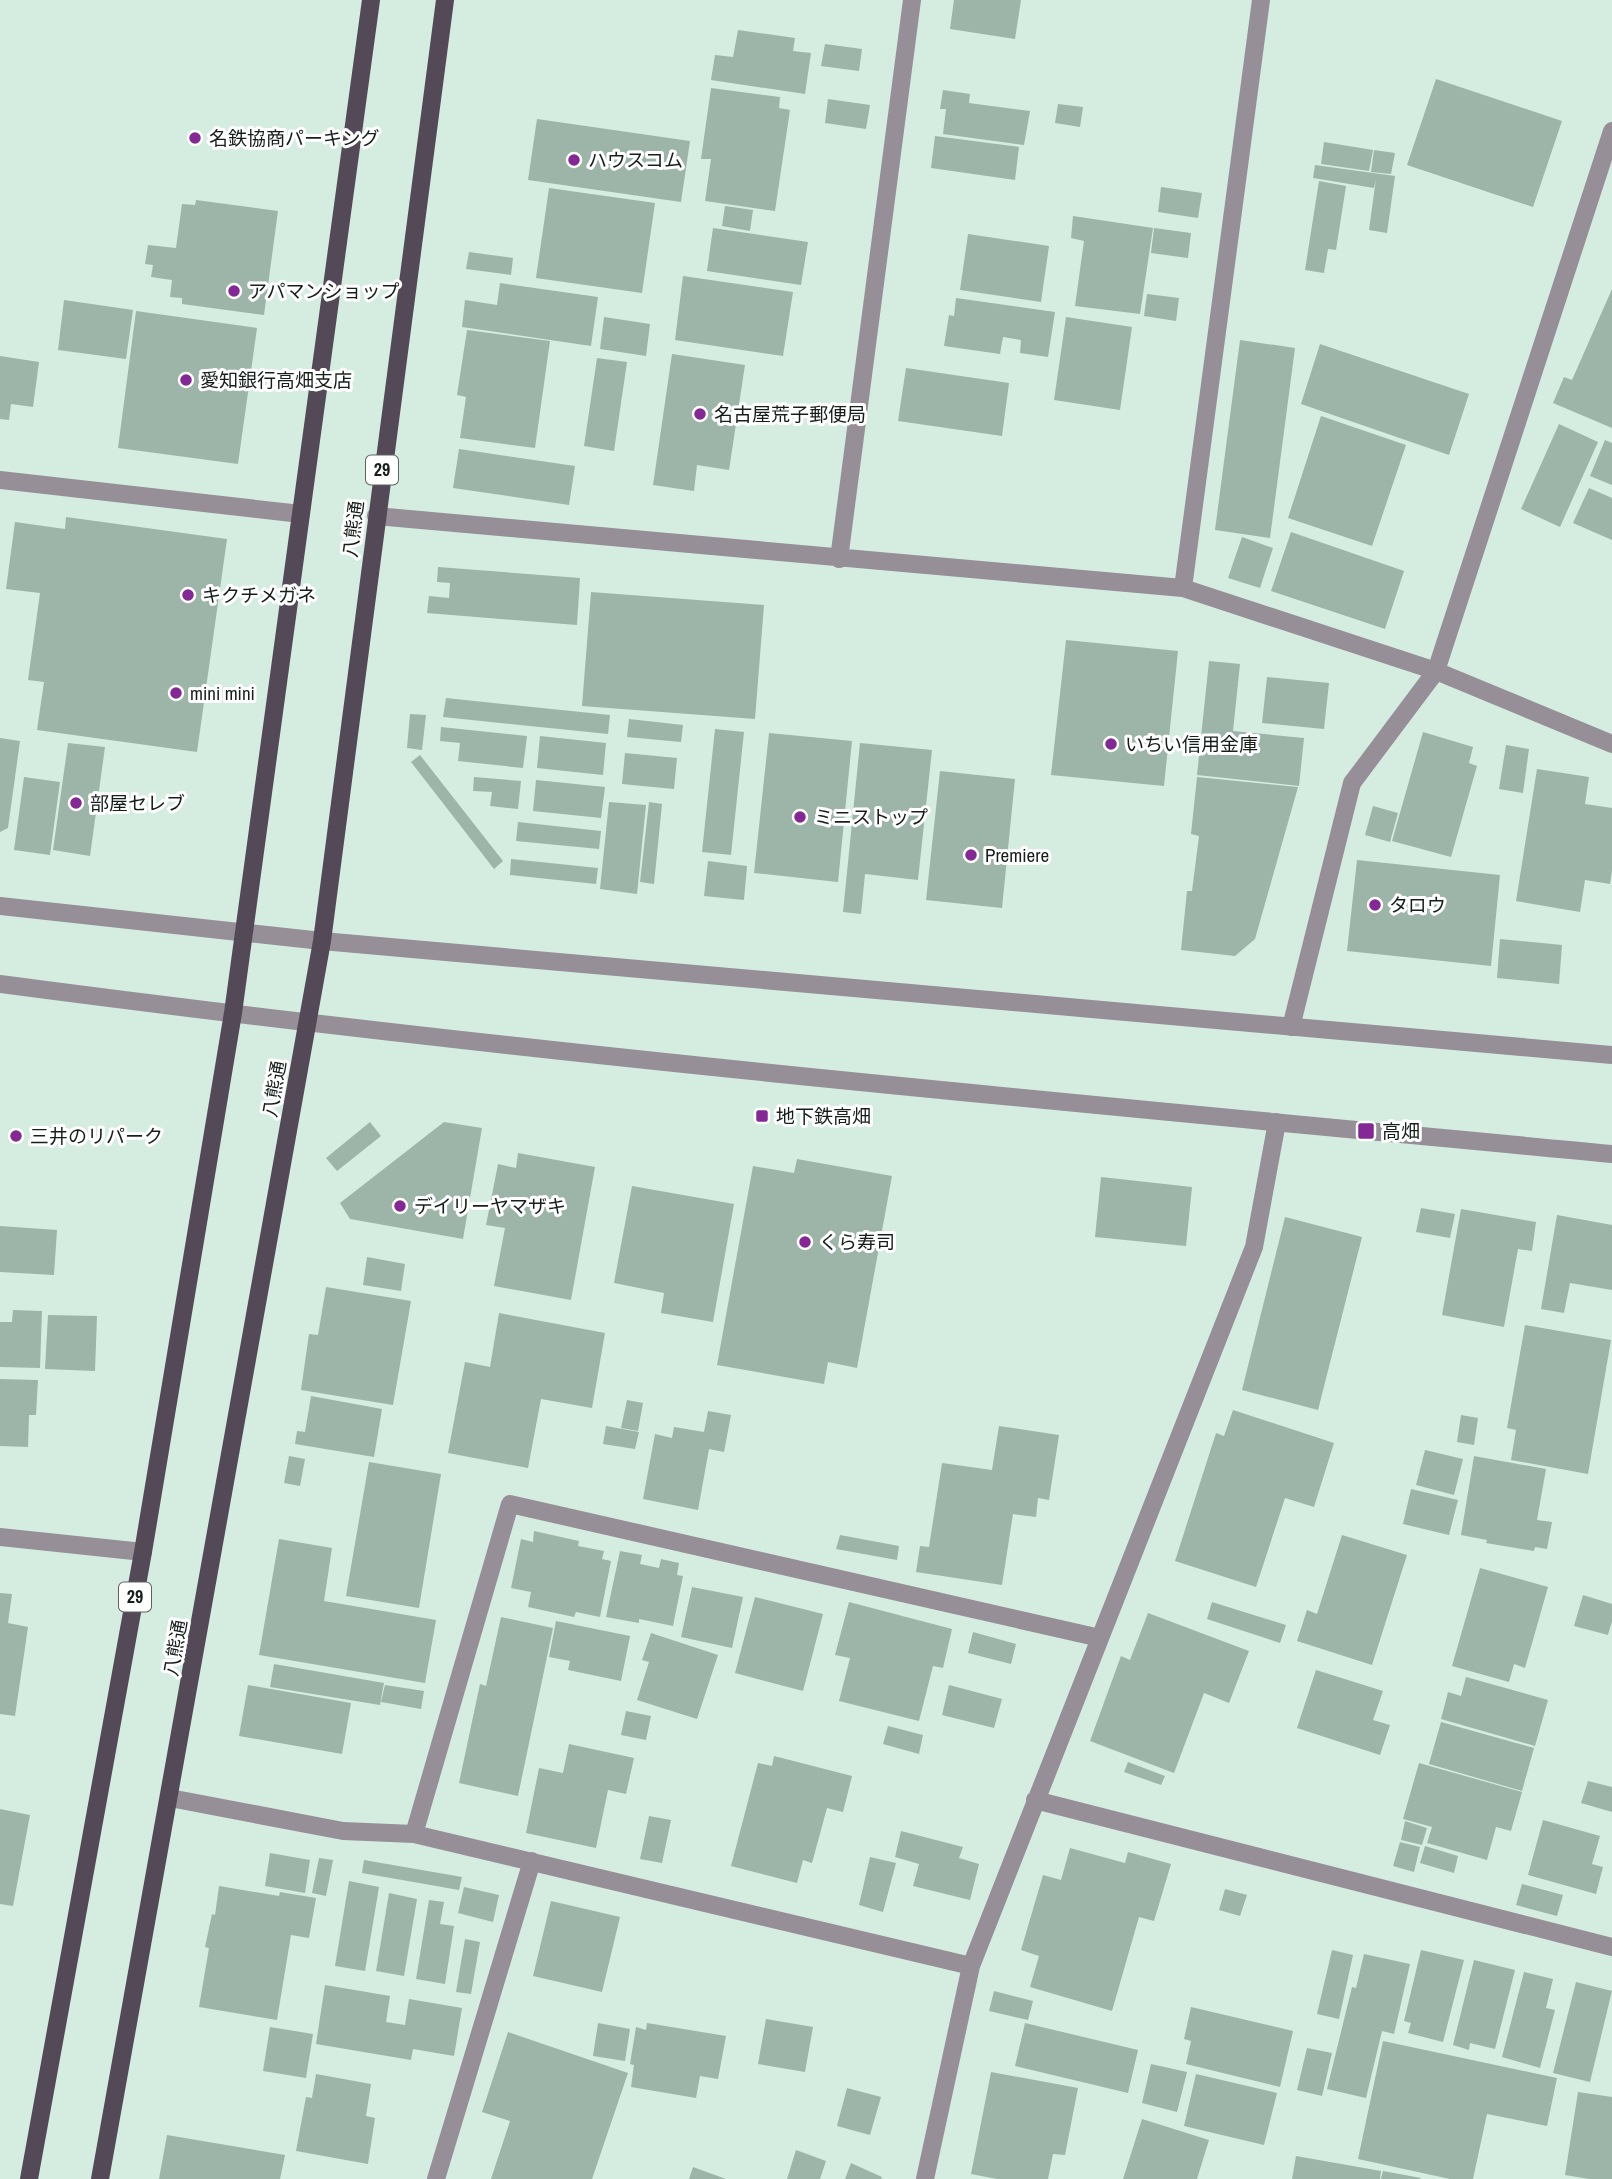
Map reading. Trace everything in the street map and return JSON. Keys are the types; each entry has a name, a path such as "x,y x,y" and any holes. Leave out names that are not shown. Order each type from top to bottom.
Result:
{"main road":[{"name":"29","path":"29,2179 143,1552 233,1013 370,0"},
{"name":"八熊通","path":"100,2179 322,941 445,0"}],"street":[{"path":"839,559 912,0"},
{"path":"1184,588 1261,0"},
{"path":"1292,1027 1352,783 1436,671 1612,131"},
{"path":"0,480 301,514"},
{"path":"376,516 1184,588 1436,671 1612,744"},
{"path":"0,906 322,941 1612,1055"},
{"path":"0,984 307,1022 946,1091 1612,1154"},
{"path":"925,2179 971,1966 1254,1247 1277,1122"},
{"path":"414,1833 510,1504 1100,1638"},
{"path":"0,1536 143,1552"},
{"path":"170,1798 343,1832 414,1833 971,1966"},
{"path":"1035,1800 1612,1947"},
{"path":"436,2179 532,1861"}],"building":[{"path":"954,0 1021,0 1015,39 950,29"},
{"path":"738,30 795,38 793,51 811,53 805,94 711,80 715,55 733,57"},
{"path":"825,44 862,49 859,71 821,66"},
{"path":"1436,79 1562,121 1533,207 1407,165"},
{"path":"711,88 780,97 779,108 790,110 775,211 705,201 711,159 701,159"},
{"path":"943,90 970,94 969,103 1030,111 1024,145 943,134 946,109 940,109"},
{"path":"828,99 870,105 866,129 825,123"},
{"path":"1058,104 1083,107 1080,127 1055,123"},
{"path":"537,119 690,141 681,202 528,180"},
{"path":"935,136 1019,147 1015,180 931,168"},
{"path":"1324,142 1373,150 1369,171 1321,164"},
{"path":"1374,150 1395,153 1391,174 1371,172"},
{"path":"1315,165 1395,176 1387,233 1369,230 1376,179 1374,188 1313,178"},
{"path":"1319,181 1346,186 1336,250 1328,249 1324,273 1305,270"},
{"path":"1161,187 1202,193 1198,218 1158,212"},
{"path":"549,188 655,203 642,293 536,278"},
{"path":"196,200 278,211 264,315 182,304 182,298 170,297 172,280 151,277 153,265 145,264 148,245 176,248 182,204 195,205"},
{"path":"725,206 753,210 750,231 722,226"},
{"path":"1073,216 1153,228 1140,314 1075,306 1084,241 1071,238"},
{"path":"713,228 808,242 801,285 707,271"},
{"path":"1154,228 1191,233 1188,258 1151,253"},
{"path":"968,234 1049,246 1041,302 960,290"},
{"path":"469,252 513,258 511,275 466,269"},
{"path":"683,276 793,292 783,356 675,340"},
{"path":"500,283 598,297 591,346 462,327 465,300 497,305"},
{"path":"1612,289 1612,428 1553,403 1564,377 1572,380"},
{"path":"1147,294 1179,298 1176,321 1144,316"},
{"path":"956,298 1055,312 1048,357 1020,353 1021,340 1003,337 1000,354 944,346 949,315 954,316"},
{"path":"64,300 133,310 126,359 58,350"},
{"path":"136,311 257,328 238,464 118,448"},
{"path":"604,317 650,324 646,356 600,349"},
{"path":"1066,317 1132,327 1120,410 1054,400"},
{"path":"467,330 550,341 535,448 460,438 466,397 457,395"},
{"path":"1240,340 1295,348 1270,538 1215,530"},
{"path":"1320,344 1469,394 1449,455 1301,404"},
{"path":"672,354 745,365 729,470 697,465 694,491 653,485"},
{"path":"0,356 39,362 33,407 11,404 9,420 0,419"},
{"path":"597,358 627,362 614,451 584,446"},
{"path":"906,368 1009,383 1002,436 898,421"},
{"path":"1321,416 1406,445 1372,546 1288,518"},
{"path":"1559,424 1598,442 1560,527 1521,509"},
{"path":"1605,440 1612,443 1612,485 1590,476"},
{"path":"459,449 575,466 569,505 453,488"},
{"path":"1589,488 1612,498 1612,540 1573,523"},
{"path":"66,517 227,539 197,752 37,730 44,682 28,680 40,593 6,589 15,522 65,529"},
{"path":"1291,532 1404,571 1385,629 1271,591"},
{"path":"1242,537 1273,548 1260,588 1228,578"},
{"path":"438,567 580,578 577,625 427,613 429,596 449,598 450,583 437,582"},
{"path":"591,592 764,605 755,719 582,706"},
{"path":"1066,640 1178,651 1164,786 1051,775"},
{"path":"1209,661 1240,664 1233,731 1304,738 1299,786 1197,775"},
{"path":"1267,677 1329,683 1324,729 1262,723"},
{"path":"446,698 610,715 608,734 443,717"},
{"path":"410,714 426,715 422,750 407,748"},
{"path":"629,719 683,725 681,742 627,737"},
{"path":"441,727 527,736 523,768 458,761 460,743 440,741"},
{"path":"715,729 744,732 731,855 702,852"},
{"path":"1423,732 1473,747 1469,763 1477,766 1451,857 1392,841"},
{"path":"769,733 852,741 838,882 754,873"},
{"path":"540,736 606,743 603,775 537,768"},
{"path":"0,738 20,741 8,828 0,832"},
{"path":"68,743 105,747 90,856 53,850"},
{"path":"860,743 932,750 918,880 865,874 861,914 843,912"},
{"path":"1506,745 1529,749 1523,793 1499,789"},
{"path":"625,753 677,758 674,789 622,784"},
{"path":"420,755 503,861 494,869 411,762"},
{"path":"1537,769 1589,777 1585,804 1612,808 1610,884 1585,880 1580,912 1516,901"},
{"path":"940,771 1015,779 1002,908 926,900"},
{"path":"24,777 60,782 50,855 14,850"},
{"path":"474,777 521,781 518,809 490,806 492,792 473,791"},
{"path":"1197,777 1298,787 1255,939 1235,956 1181,950 1187,891 1192,891 1199,836 1191,834"},
{"path":"536,780 605,787 601,818 533,811"},
{"path":"609,802 646,805 637,894 600,889"},
{"path":"649,802 662,804 654,884 640,882"},
{"path":"1373,806 1398,813 1390,842 1365,835"},
{"path":"518,822 601,831 599,849 516,841"},
{"path":"511,859 598,868 596,884 510,875"},
{"path":"1357,860 1500,875 1491,966 1347,951"},
{"path":"708,861 747,866 744,900 704,896"},
{"path":"1500,939 1562,945 1559,984 1497,978"},
{"path":"370,1122 381,1136 337,1171 326,1158"},
{"path":"444,1122 482,1128 463,1239 350,1219 340,1203"},
{"path":"518,1153 595,1167 571,1300 494,1286 505,1228 486,1225 498,1164 516,1168"},
{"path":"797,1159 892,1176 857,1368 828,1362 824,1384 717,1365 753,1166 794,1173"},
{"path":"1101,1177 1192,1187 1186,1246 1095,1237"},
{"path":"632,1186 734,1204 713,1322 661,1313 664,1293 614,1283"},
{"path":"1421,1208 1455,1214 1450,1238 1416,1232"},
{"path":"1461,1209 1536,1222 1532,1251 1518,1249 1504,1327 1442,1315"},
{"path":"1557,1215 1612,1225 1612,1290 1570,1283 1564,1313 1541,1309"},
{"path":"1285,1217 1362,1237 1318,1410 1242,1390"},
{"path":"0,1226 57,1230 54,1275 0,1272"},
{"path":"367,1257 405,1264 401,1291 363,1285"},
{"path":"326,1287 411,1301 393,1405 301,1390 309,1334 318,1335"},
{"path":"13,1310 42,1311 40,1368 0,1367 0,1322 12,1322"},
{"path":"499,1313 605,1333 592,1408 541,1399 528,1468 448,1453 465,1362 490,1367"},
{"path":"48,1315 97,1316 95,1371 45,1369"},
{"path":"1525,1325 1611,1340 1588,1474 1511,1460 1516,1430 1507,1428"},
{"path":"0,1379 38,1380 36,1415 29,1415 28,1447 0,1446"},
{"path":"311,1396 382,1409 374,1457 295,1444 297,1431 305,1432"},
{"path":"627,1400 643,1403 638,1431 621,1428"},
{"path":"1233,1410 1334,1443 1314,1507 1285,1498 1256,1587 1175,1561 1216,1433 1224,1436"},
{"path":"708,1411 731,1415 724,1452 709,1449 698,1510 643,1499 655,1434 672,1438 674,1427 704,1432"},
{"path":"1461,1415 1478,1418 1474,1445 1457,1442"},
{"path":"606,1426 639,1432 635,1449 603,1444"},
{"path":"999,1426 1059,1435 1049,1500 1038,1498 1036,1517 1013,1514 1002,1585 916,1572 920,1546 929,1547 942,1463 992,1470"},
{"path":"1425,1450 1463,1459 1454,1495 1416,1485"},
{"path":"289,1456 305,1459 300,1486 284,1483"},
{"path":"1474,1456 1546,1469 1537,1520 1552,1522 1547,1549 1535,1547 1534,1551 1486,1543 1487,1540 1461,1535"},
{"path":"369,1462 441,1474 419,1608 346,1596"},
{"path":"1411,1489 1458,1500 1449,1535 1403,1524"},
{"path":"534,1531 579,1541 578,1546 604,1551 602,1559 611,1561 600,1617 576,1612 574,1617 528,1607 531,1592 511,1588 521,1539 533,1542"},
{"path":"840,1535 899,1546 897,1560 836,1549"},
{"path":"1342,1535 1407,1555 1372,1665 1297,1641 1307,1610 1317,1614"},
{"path":"279,1539 332,1548 324,1601 436,1620 425,1683 259,1655"},
{"path":"620,1551 642,1555 640,1564 659,1568 661,1559 679,1563 677,1575 683,1576 673,1626 639,1619 639,1623 606,1617"},
{"path":"1480,1568 1548,1587 1525,1668 1514,1664 1509,1682 1452,1666"},
{"path":"692,1587 743,1597 732,1648 681,1637"},
{"path":"0,1593 12,1594 8,1623 28,1627 15,1716 0,1714"},
{"path":"1583,1595 1612,1604 1612,1621 1608,1635 1574,1626"},
{"path":"755,1597 823,1614 803,1691 735,1673"},
{"path":"849,1602 952,1629 943,1668 933,1666 919,1721 839,1701 850,1658 835,1655"},
{"path":"1212,1602 1286,1625 1280,1643 1207,1619"},
{"path":"1148,1613 1249,1651 1229,1703 1204,1693 1174,1773 1090,1741 1121,1656 1130,1660"},
{"path":"501,1617 553,1628 518,1796 459,1783 480,1684 486,1686"},
{"path":"556,1621 630,1636 621,1681 568,1670 570,1661 549,1657"},
{"path":"973,1632 1016,1644 1011,1664 968,1653"},
{"path":"651,1633 718,1655 697,1719 637,1700 649,1662 642,1660"},
{"path":"274,1664 384,1683 380,1705 270,1687"},
{"path":"1316,1670 1383,1691 1373,1720 1390,1725 1380,1755 1297,1728"},
{"path":"1466,1677 1548,1700 1535,1746 1441,1719 1448,1692 1461,1696"},
{"path":"248,1685 351,1703 342,1754 239,1736"},
{"path":"385,1685 424,1691 421,1709 381,1702"},
{"path":"949,1685 1002,1699 994,1728 942,1715"},
{"path":"626,1711 651,1716 646,1740 621,1735"},
{"path":"1441,1722 1534,1748 1522,1791 1429,1764"},
{"path":"888,1726 923,1735 919,1754 883,1744"},
{"path":"569,1744 634,1758 626,1794 608,1790 596,1848 526,1833 539,1768 563,1773"},
{"path":"774,1756 852,1776 843,1812 827,1808 812,1863 803,1860 797,1883 731,1866 758,1763 772,1766"},
{"path":"1128,1762 1165,1776 1161,1785 1124,1772"},
{"path":"1419,1763 1522,1792 1511,1831 1496,1827 1487,1860 1427,1843 1432,1827 1403,1819"},
{"path":"1588,1781 1612,1787 1612,1812 1581,1803"},
{"path":"0,1809 30,1815 13,1906 0,1904"},
{"path":"649,1816 671,1820 662,1863 640,1859"},
{"path":"1543,1820 1600,1836 1592,1864 1603,1867 1596,1894 1528,1875"},
{"path":"1405,1821 1427,1828 1422,1845 1401,1840"},
{"path":"901,1831 963,1847 959,1858 979,1864 970,1900 913,1886 919,1864 895,1857"},
{"path":"1400,1842 1420,1847 1414,1872 1393,1866"},
{"path":"1425,1846 1458,1856 1454,1873 1420,1863"},
{"path":"1070,1848 1125,1863 1128,1852 1171,1864 1154,1921 1139,1917 1112,2011 1030,1987 1039,1956 1021,1950 1043,1875 1061,1880"},
{"path":"270,1853 310,1860 305,1893 265,1886"},
{"path":"870,1857 896,1863 883,1912 859,1905"},
{"path":"319,1858 333,1860 326,1896 312,1893"},
{"path":"364,1860 462,1877 459,1890 362,1873"},
{"path":"349,1881 379,1887 365,1971 335,1966"},
{"path":"1522,1884 1563,1895 1557,1916 1516,1905"},
{"path":"219,1886 279,1896 280,1892 316,1898 309,1938 291,1935 277,2020 199,2007 209,1948 205,1947 212,1914 215,1915"},
{"path":"464,1887 499,1895 493,1922 458,1913"},
{"path":"1225,1889 1247,1895 1240,1916 1219,1910"},
{"path":"389,1893 417,1899 404,1976 376,1971"},
{"path":"429,1900 444,1902 440,1924 454,1926 445,1984 416,1979"},
{"path":"551,1901 620,1917 602,1992 533,1976"},
{"path":"465,1939 480,1942 471,1994 456,1992"},
{"path":"1332,1950 1353,1955 1339,2019 1317,2014"},
{"path":"1421,1950 1464,1960 1443,2042 1408,2033 1411,2023 1404,2021"},
{"path":"1364,1954 1410,1964 1394,2034 1382,2031 1366,2098 1327,2089 1352,1987 1356,1988"},
{"path":"1474,1960 1515,1970 1495,2049 1470,2043 1469,2050 1453,2045"},
{"path":"1524,1972 1553,1979 1546,2008 1555,2010 1540,2068 1502,2057"},
{"path":"1576,1982 1612,1991 1590,2082 1553,2073"},
{"path":"325,1985 390,1996 386,2022 405,2025 409,1999 462,2008 454,2056 413,2049 411,2060 316,2044"},
{"path":"994,1991 1033,2001 1028,2020 989,2011"},
{"path":"1191,2007 1293,2031 1280,2087 1186,2064 1191,2041 1184,2039"},
{"path":"766,2019 813,2027 805,2072 758,2064"},
{"path":"598,2023 630,2029 625,2061 593,2056"},
{"path":"647,2023 726,2036 718,2079 700,2076 696,2098 631,2087 634,2065 630,2064 636,2027 646,2030"},
{"path":"1025,2023 1138,2050 1128,2093 1015,2066"},
{"path":"270,2027 313,2034 306,2078 263,2071"},
{"path":"508,2032 628,2073 592,2179 491,2179 510,2121 482,2112"},
{"path":"1383,2041 1557,2078 1547,2126 1487,2114 1473,2179 1450,2179 1358,2159"},
{"path":"1307,2048 1332,2053 1322,2096 1297,2090"},
{"path":"1151,2064 1187,2072 1177,2112 1142,2103"},
{"path":"991,2072 1078,2088 1065,2155 1053,2154 1048,2179 997,2179 971,2174"},
{"path":"316,2074 371,2084 366,2116 375,2118 368,2164 296,2151 306,2097 312,2098"},
{"path":"1196,2074 1277,2093 1264,2145 1184,2126"},
{"path":"847,2088 881,2097 870,2135 837,2126"},
{"path":"1578,2092 1612,2097 1612,2179 1565,2175"},
{"path":"1142,2119 1209,2140 1197,2179 1123,2179"},
{"path":"167,2135 285,2155 280,2179 159,2179"},
{"path":"796,2150 826,2161 820,2179 787,2179"},
{"path":"1296,2156 1381,2171 1380,2179 1292,2179"},
{"path":"851,2163 882,2177 845,2179"},
{"path":"693,2167 726,2179 689,2179"},
{"path":"1383,2171 1421,2178 1381,2179"}],"place":[{"name":"名鉄協商パーキング","path":"195,138"},
{"name":"ハウスコム","path":"574,160"},
{"name":"アパマンショップ","path":"234,291"},
{"name":"愛知銀行高畑支店","path":"186,380"},
{"name":"名古屋荒子郵便局","path":"700,414"},
{"name":"キクチメガネ","path":"188,595"},
{"name":"mini mini","path":"176,693"},
{"name":"いちい信用金庫","path":"1111,744"},
{"name":"部屋セレブ","path":"76,803"},
{"name":"ミニストップ","path":"800,817"},
{"name":"Premiere","path":"971,855"},
{"name":"タロウ","path":"1375,905"},
{"name":"地下鉄高畑","path":"762,1116"},
{"name":"高畑","path":"1366,1131"},
{"name":"三井のリパーク","path":"16,1136"},
{"name":"デイリーヤマザキ","path":"400,1206"},
{"name":"くら寿司","path":"805,1242"}]}
